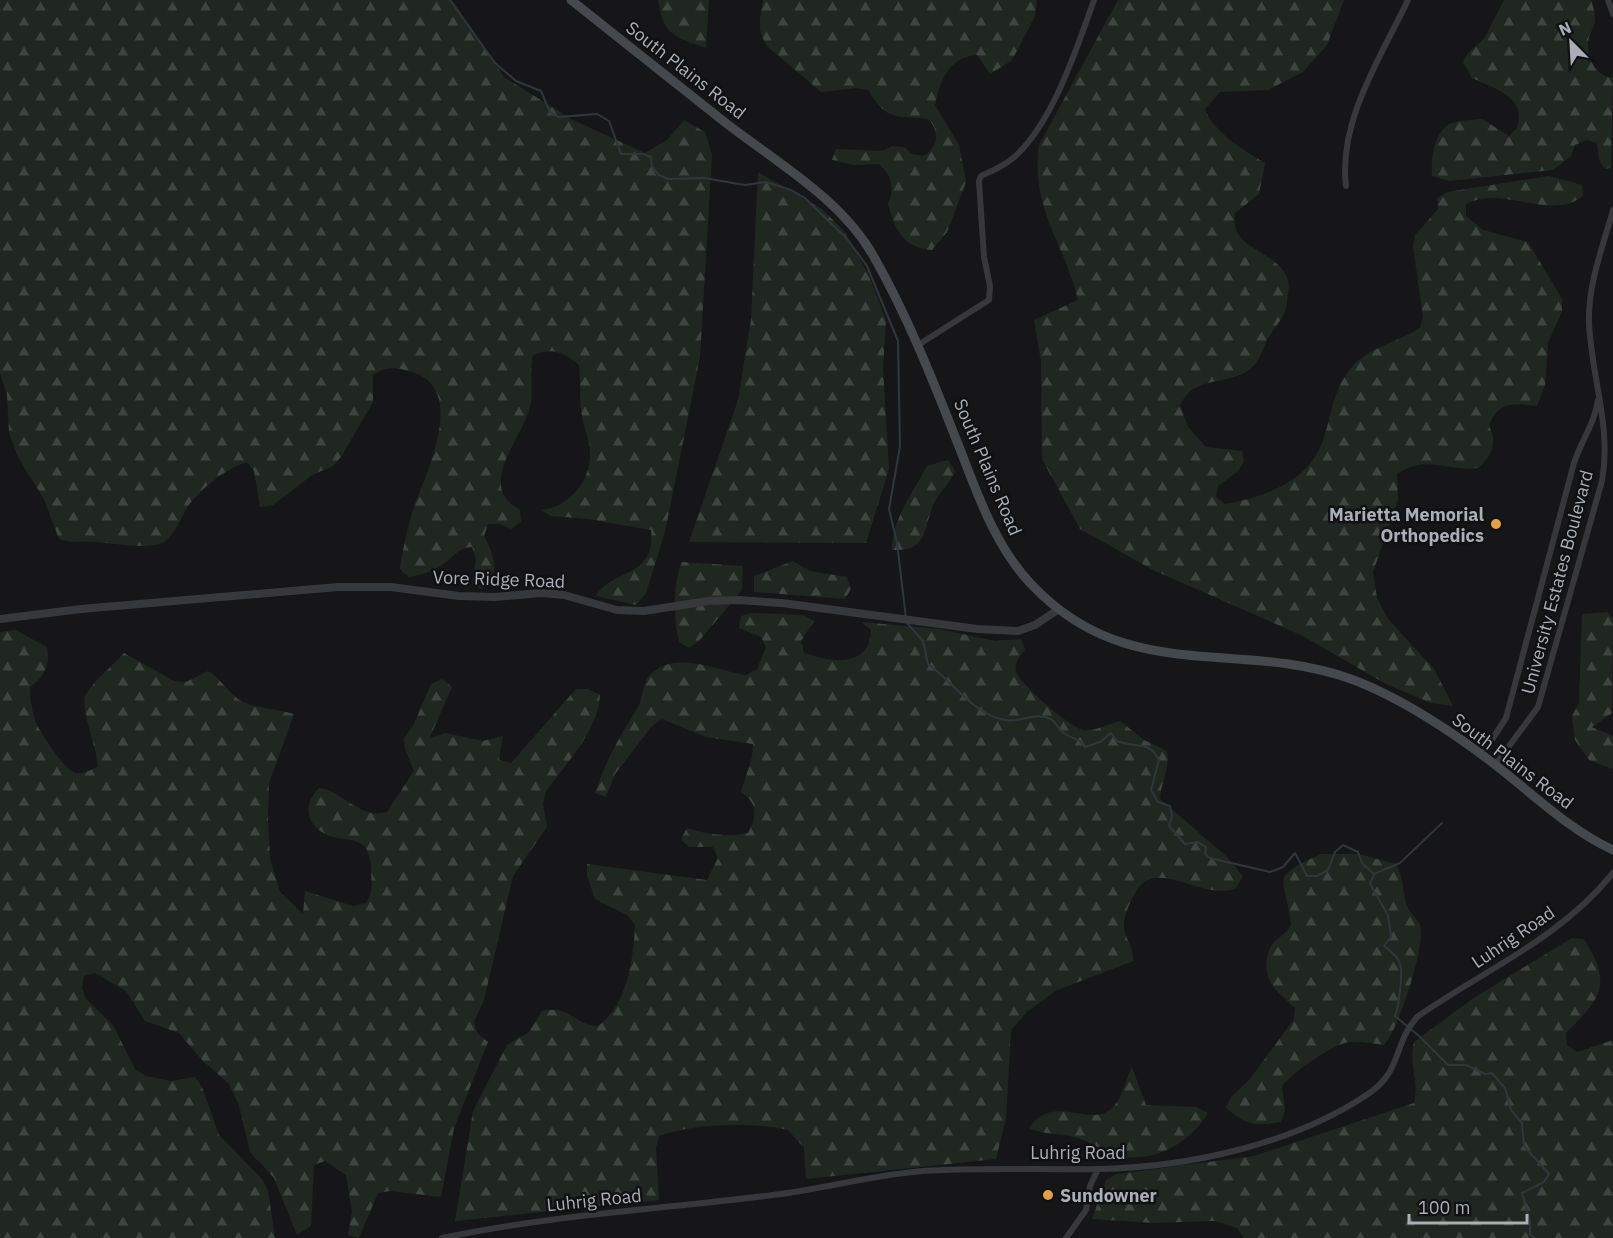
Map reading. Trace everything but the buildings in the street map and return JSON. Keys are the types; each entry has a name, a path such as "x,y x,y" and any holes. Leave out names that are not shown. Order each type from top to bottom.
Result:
{"main road":[{"name":"South Plains Road","path":"571,0 798,178 854,228 874,256 918,345 992,528 1011,560 1031,585 1059,609 1088,628 1121,642 1154,652 1292,665 1339,675 1390,698 1482,755 1570,825 1613,850"}],"street":[{"path":"918,345 989,300 990,286 984,257 979,181 981,176 1012,159 1029,141 1063,84 1094,0"},
{"path":"1346,186 1344,150 1350,126 1408,0"},
{"path":"1608,0 1613,14"},
{"name":"University Estates Boulevard","path":"1495,765 1538,707 1594,511 1606,454 1589,309 1592,285 1613,210"},
{"name":"University Estates Boulevard","path":"1482,755 1506,717 1571,473 1578,450 1595,418 1599,393"},
{"name":"Vore Ridge Road","path":"0,619 81,609 348,587 391,587 468,597 541,593 564,595 617,610 644,611 708,601 738,600 977,629 1018,631 1035,625 1059,609"},
{"name":"Luhrig Road","path":"442,1238 490,1228 777,1195 849,1180 921,1171 1017,1167 1098,1169 1138,1167 1216,1153 1274,1139 1319,1122 1370,1093 1392,1071 1402,1034 1412,1023 1438,1002 1539,943 1591,898 1613,873"},
{"path":"1066,1238 1086,1210 1090,1185 1098,1169"}],"green space":[{"path":"0,0 452,0 504,77 573,120 645,153 667,140 684,120 705,132 712,155 700,357 665,532 646,593 636,605 596,596 603,587 640,565 647,557 651,546 651,530 588,519 551,516 541,510 561,504 569,498 582,483 589,463 590,448 581,410 579,365 563,354 552,351 533,355 530,407 505,461 501,475 501,488 507,500 520,510 521,522 511,529 499,524 488,524 484,536 492,554 494,571 492,584 482,589 472,584 476,560 472,547 462,549 429,572 409,577 400,569 413,510 433,455 441,414 438,396 429,381 412,372 396,368 382,370 373,375 373,402 341,457 333,466 312,475 273,505 260,507 254,471 247,462 224,473 204,489 192,501 173,533 162,543 140,546 59,539 44,499 18,457 9,433 7,395 0,373"},
{"path":"658,0 709,0 706,48 678,37 667,28"},
{"path":"763,0 1037,0 1035,16 1011,61 990,74 977,55 967,57 953,65 943,79 935,105 959,145 966,182 947,232 932,250 907,241 897,229 888,204 891,182 879,164 854,165 832,160 836,149 882,151 892,146 904,147 912,154 924,156 935,143 936,134 932,124 928,119 899,117 887,112 868,90 856,88 821,92 767,46 760,29"},
{"path":"1118,0 1344,0 1327,45 1303,72 1268,90 1220,92 1205,109 1222,133 1265,163 1259,194 1235,213 1235,226 1239,236 1283,270 1289,286 1285,312 1253,367 1240,375 1201,385 1185,396 1180,406 1188,427 1206,447 1242,451 1244,462 1237,472 1218,486 1216,497 1225,504 1268,492 1295,478 1315,457 1326,432 1336,394 1352,367 1367,355 1420,328 1423,317 1413,246 1415,235 1438,209 1437,198 1447,192 1549,176 1582,185 1583,196 1570,203 1541,205 1496,198 1481,199 1466,204 1466,216 1483,230 1528,242 1562,299 1562,311 1548,343 1545,385 1537,406 1514,404 1502,408 1492,418 1489,426 1493,438 1492,449 1487,459 1478,468 1467,469 1428,464 1408,468 1397,474 1398,500 1373,572 1377,598 1388,619 1434,669 1453,706 1431,703 1386,684 1301,635 1153,570 1080,529 1042,459 1041,361 1034,320 1078,300 1039,187 1039,145"},
{"path":"1504,0 1591,0 1595,19 1589,37 1588,51 1596,69 1613,78 1611,168 1605,169 1599,160 1597,143 1587,140 1575,145 1571,156 1553,170 1449,181 1432,176 1433,154 1437,138 1452,123 1482,119 1509,136 1517,128 1519,117 1513,101 1498,90 1472,78 1463,62 1469,52 1484,39"},
{"path":"758,172 822,209 844,231 869,275 886,320 883,368 889,469 866,543 689,542 738,400 751,320"},
{"path":"948,460 955,471 934,503 923,536 913,547 892,550 899,516 927,466"},
{"path":"793,561 810,571 847,577 851,589 845,599 754,592 754,576"},
{"path":"682,562 743,566 742,590 699,641 689,648 679,642 676,622 675,591"},
{"path":"1608,612 1613,619 1612,713 1592,727 1613,736 1613,769 1589,760 1575,740 1572,716 1579,703 1582,614"},
{"path":"753,613 803,615 814,621 801,641 804,653 825,659 847,660 864,651 869,643 871,630 861,622 939,629 995,641 1021,639 1025,650 1019,657 1016,671 1035,695 1057,713 1083,730 1097,729 1120,721 1144,740 1167,751 1167,764 1160,799 1227,857 1243,876 1235,889 1221,891 1165,878 1153,878 1143,883 1130,902 1124,922 1133,961 1055,991 1027,1012 1011,1030 1006,1118 996,1159 806,1179 804,1148 788,1130 740,1125 705,1126 659,1136 656,1148 659,1200 455,1221 473,1111 507,1045 529,1032 542,1011 561,1011 589,1025 598,1026 608,1017 622,994 633,952 635,925 627,915 595,899 587,876 587,864 707,880 718,858 713,847 689,847 681,839 687,828 717,835 748,833 753,821 754,810 751,801 741,792 752,757 753,744 706,737 662,719 652,726 615,774 606,797 595,793 619,739 640,703 646,681 652,673 662,666 686,662 746,675 757,669 766,647 761,637 739,628 741,616"},
{"path":"15,630 47,647 48,660 45,670 30,687 33,711 37,725 54,752 71,771 76,773 98,766 86,717 84,700 86,694 124,653 174,681 186,682 208,671 243,702 294,714 269,783 268,820 270,858 280,892 303,914 305,891 353,906 366,903 371,892 372,881 369,855 366,849 357,842 333,837 318,829 310,817 308,810 310,803 319,788 328,790 368,812 387,812 414,771 405,749 404,738 413,726 431,684 442,679 452,687 429,739 445,733 483,741 503,736 499,760 511,763 576,689 588,689 600,695 594,721 588,733 546,791 543,803 547,827 513,876 484,1000 474,1022 478,1034 488,1042 454,1128 441,1197 390,1191 378,1193 359,1238 348,1235 352,1211 346,1175 325,1161 314,1165 311,1226 297,1235 274,1178 250,1152 239,1105 229,1084 202,1060 179,1033 145,1021 126,991 95,973 84,976 82,988 86,999 113,1025 135,1069 146,1076 171,1081 195,1077 202,1087 219,1135 262,1179 268,1190 275,1238 0,1238 0,632"},
{"path":"1321,854 1359,854 1396,864 1401,875 1408,908 1421,927 1414,973 1403,1008 1384,1045 1350,1042 1334,1047 1304,1067 1282,1086 1285,1110 1281,1122 1252,1123 1226,1108 1231,1097 1250,1079 1294,1019 1295,1008 1274,987 1266,967 1271,947 1291,925 1284,880 1292,869"},
{"path":"1572,938 1584,939 1593,955 1600,980 1595,1000 1566,1033 1567,1045 1577,1052 1613,1040 1613,1238 1244,1238 1237,1228 1215,1221 1153,1223 1092,1219 1106,1180 1117,1174 1254,1156 1414,1103 1416,1086 1412,1058 1414,1042 1475,997"},
{"path":"1132,1067 1146,1105 1196,1107 1208,1113 1200,1125 1178,1144 1152,1155 1124,1157 1110,1154 1078,1138 1029,1128 1039,1118 1049,1113 1060,1111 1092,1115 1102,1114 1111,1109 1121,1095"}],"waterway":[{"path":"450,0 495,63 516,81 541,91 550,112 558,117 597,114 609,121 621,154 643,154 651,157 652,167 659,175 668,179 704,178 745,185 766,182 791,190 805,198 848,240 867,266 898,341 900,446 889,509 897,543 906,618"},
{"path":"907,623 923,641 928,664 983,712 1005,720 1039,716 1051,719 1065,734 1085,747 1100,742 1111,733 1117,741 1151,750 1159,760 1151,790 1158,802 1170,806 1172,816 1169,826 1185,844 1198,842 1206,847 1205,854 1210,858 1270,872 1283,867 1295,853 1307,876 1317,876 1328,870 1335,852 1343,845 1358,852 1362,863 1374,874 1370,884 1388,915 1391,937 1384,946 1396,956 1400,964 1400,990 1395,1016 1448,1065 1466,1065 1485,1074 1492,1073 1505,1088 1511,1110 1522,1123 1524,1146 1549,1174 1544,1182 1522,1193 1530,1222 1530,1234 1535,1238"},
{"path":"1374,874 1400,863 1442,823"}],"place":[{"name":"Marietta Memorial Orthopedics","path":"1496,524"},
{"name":"Sundowner","path":"1048,1195"}]}
